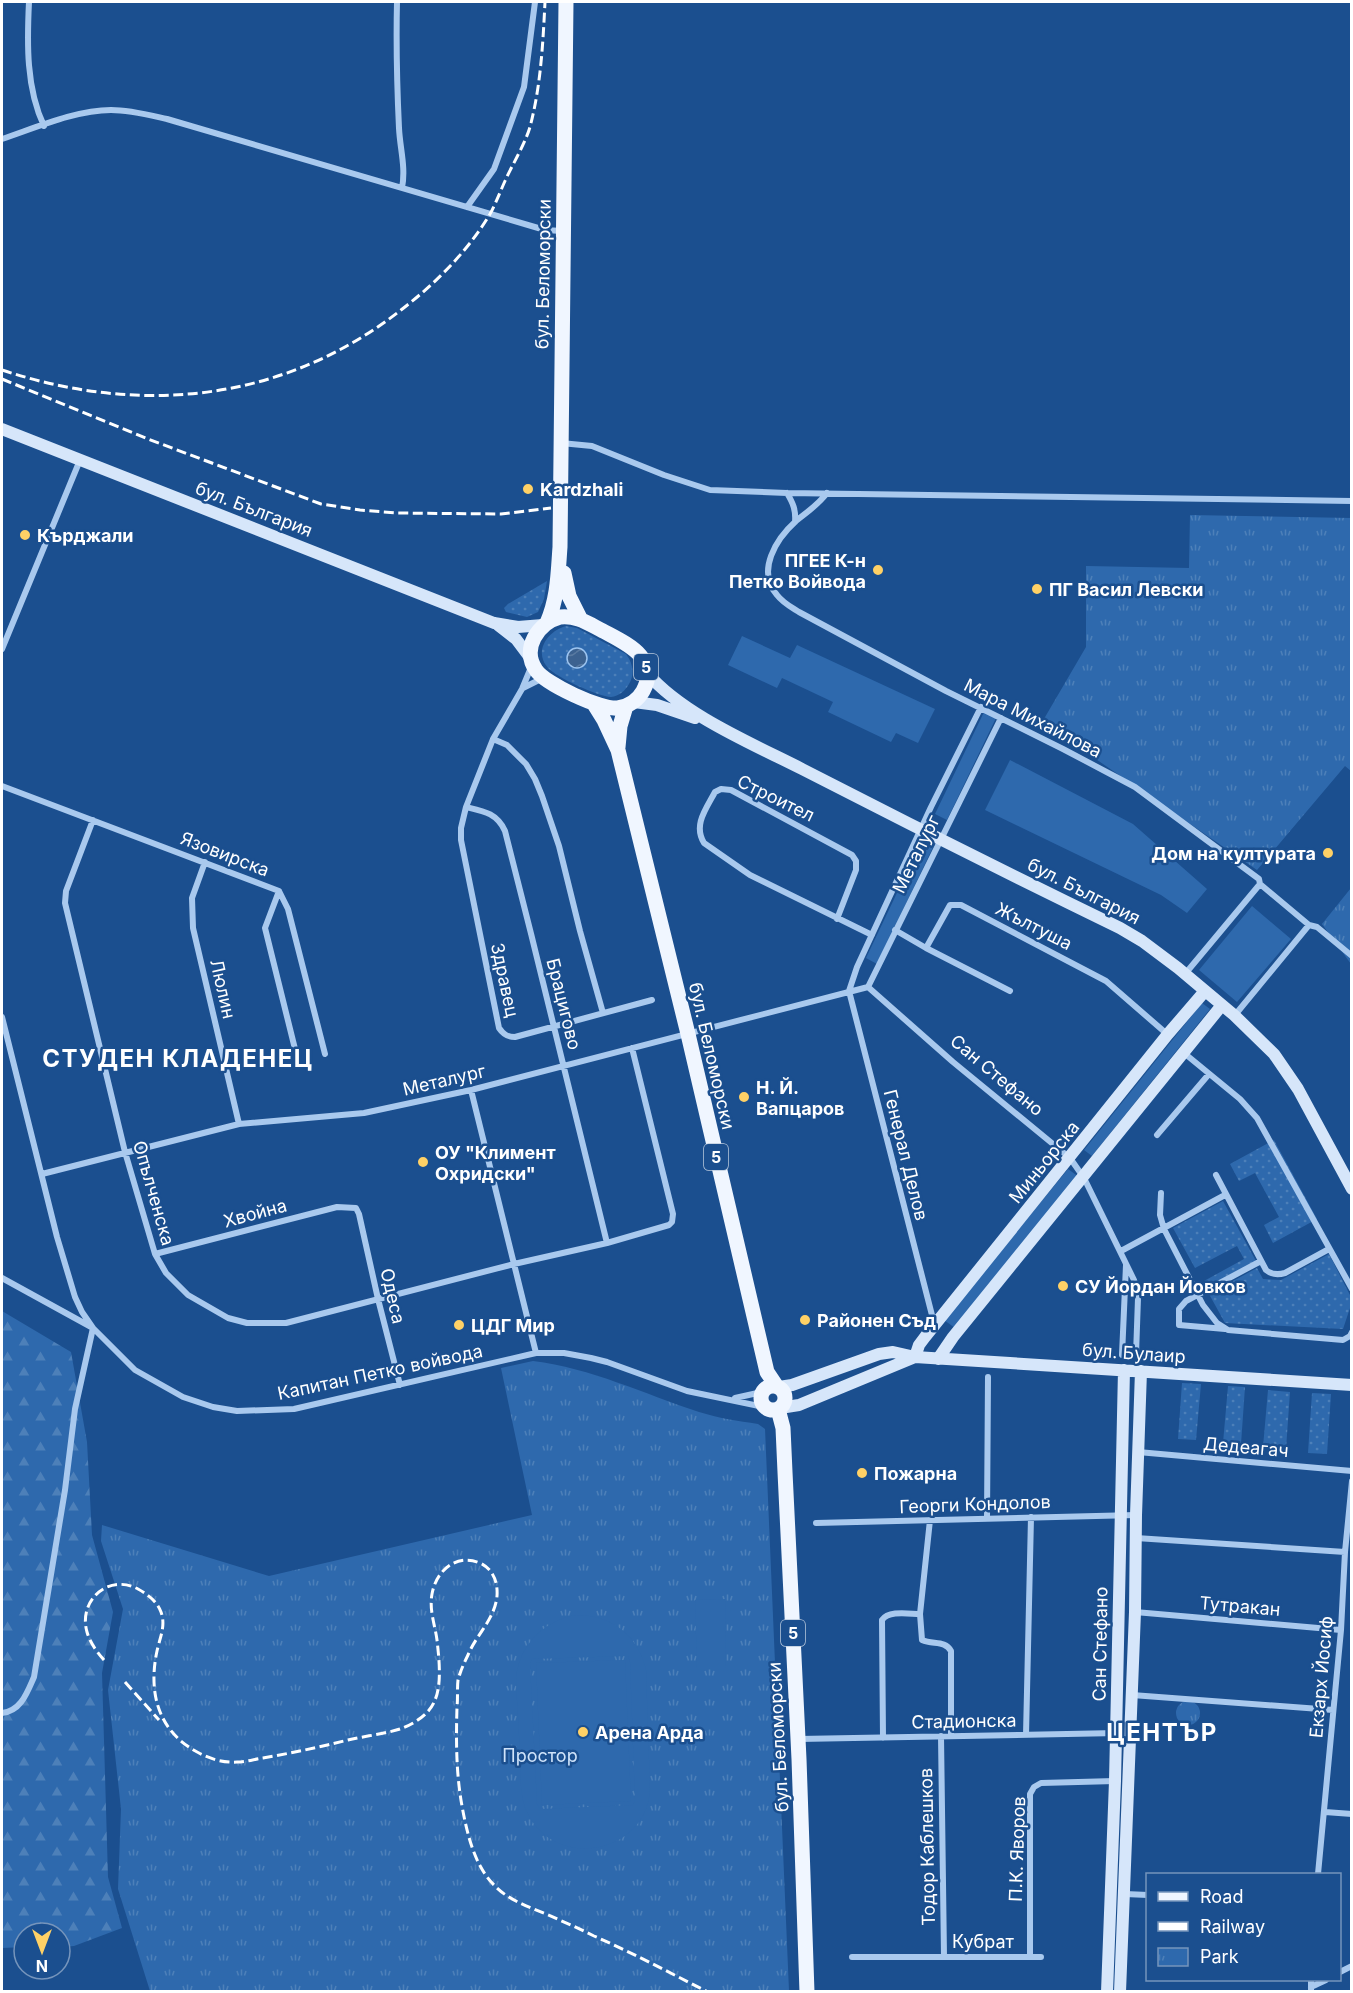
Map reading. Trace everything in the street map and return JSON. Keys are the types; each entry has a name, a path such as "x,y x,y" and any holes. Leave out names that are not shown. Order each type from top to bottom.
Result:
{"main road":[{"name":"бул. Беломорски","path":"545,624 553,608 556,594 560,547 566,2"},
{"name":"бул. България","path":"2,429 494,622 518,627 545,624"},
{"name":"бул. Беломорски","path":"560,547 569,596 581,620"},
{"name":"5","path":"545,624 565,616 581,620 636,650 646,665 647,674 643,691 630,704"},
{"name":"бул. България","path":"494,622 516,639 532,662"},
{"path":"545,624 532,640 532,662 543,678 594,704 611,708 630,704"},
{"name":"бул. България","path":"647,674 663,691 716,725 1142,941 1234,1015 1274,1054 1298,1089 1352,1189"},
{"name":"бул. Беломорски","path":"594,704 618,750 688,1034 772,1397 783,1428 807,1992"},
{"name":"бул. Беломорски","path":"618,750 620,726 630,704"},
{"name":"бул. България","path":"630,704 669,709 716,725"},
{"name":"Миньорска","path":"915,1357 919,1345 934,1325 1205,991"},
{"path":"938,1359 953,1337 1222,1005"},
{"name":"бул. Булаир","path":"772,1397 792,1385 886,1352 938,1359 1352,1385"},
{"name":"бул. Булаир","path":"772,1397 799,1405 915,1357"},
{"name":"Сан Стефано","path":"1120,1992 1115,1957 1114,1781 1124,1370"},
{"name":"Сан Стефано","path":"1107,1992 1125,1894 1141,1371"}],"street":[{"path":"29,2 30,83 37,111 44,126"},
{"path":"397,2 396,69 399,135 405,168 402,188"},
{"path":"467,207 494,169 524,87 534,2"},
{"path":"2,139 78,114 110,110 137,113 167,118 545,230 563,231"},
{"path":"561,443 592,446 664,475 710,490 786,494 1352,501"},
{"path":"2,650 80,460"},
{"name":"Мара Михайлова","path":"827,493 814,509 795,522 777,544 769,559 770,585 778,597 799,612 946,691 1135,787 1259,879 1260,884 1309,926 1317,927 1352,956"},
{"path":"786,494 793,502 795,522"},
{"path":"466,807 493,739 522,689 532,662"},
{"path":"522,689 543,678"},
{"name":"Металург","path":"849,992 852,979 872,935 981,707"},
{"name":"Металург","path":"42,1174 239,1124 364,1113 471,1090 868,987 1001,718"},
{"path":"493,739 507,746 526,764 542,796 559,846 603,1013"},
{"name":"Язовирска","path":"2,786 279,891 288,909 325,1054"},
{"name":"Строител","path":"837,919 856,870 856,861 852,855 731,790 722,789 715,792 698,826 704,843 750,875 837,919 872,935"},
{"name":"Здравец","path":"466,807 461,840 499,1028 503,1033 510,1037 652,1000"},
{"name":"Брацигово","path":"466,807 497,817 506,831 607,1243"},
{"name":"Опълченска","path":"93,820 66,891 65,903 125,1152 155,1254 166,1273 188,1295 228,1318 247,1323 286,1323 514,1263 607,1243 665,1227 672,1222 673,1214 632,1048"},
{"name":"Люлин","path":"205,862 192,898 193,928 239,1124"},
{"path":"1185,975 1260,884"},
{"path":"279,891 266,928 297,1057"},
{"name":"Жълтуша","path":"926,948 950,905 961,906 1106,981 1168,1034"},
{"path":"1234,1015 1309,926"},
{"path":"896,930 1010,992"},
{"name":"Сан Стефано","path":"868,987 952,1062 1070,1158 1084,1178 1137,1288 1136,1355"},
{"name":"Генерал Делов","path":"849,992 934,1325"},
{"name":"Капитан Петко войвода","path":"2,1017 4,1035 75,1297 93,1328 135,1370 156,1383 213,1407 237,1412 294,1409 536,1353 558,1353 607,1362 687,1391 728,1398 772,1397"},
{"path":"1183,1052 1240,1099 1257,1118 1352,1289"},
{"path":"1157,1135 1209,1074"},
{"path":"471,1090 536,1353"},
{"path":"1216,1175 1261,1261 1270,1273 1278,1275 1285,1273 1329,1249"},
{"path":"1161,1193 1160,1215 1164,1229 1198,1296 1213,1318 1228,1330"},
{"path":"1121,1251 1225,1195"},
{"name":"Хвойна","path":"155,1254 337,1207 356,1208 359,1214"},
{"name":"Одеса","path":"359,1214 400,1386"},
{"path":"1261,1261 1186,1301 1179,1310 1179,1325 1343,1340 1352,1332"},
{"name":"Сан Стефано","path":"1122,1354 1126,1262"},
{"path":"2,1278 93,1328 75,1409 65,1490 34,1677 22,1702 10,1712 2,1713"},
{"path":"987,1518 988,1377"},
{"name":"Капитан Петко войвода","path":"728,1398 772,1397"},
{"name":"Дедеагач","path":"1138,1452 1352,1471"},
{"name":"Екзарх Йосиф","path":"1318,1873 1341,1630 1352,1481"},
{"name":"Георги Кондолов","path":"816,1523 1136,1515"},
{"path":"1026,1735 1031,1517"},
{"path":"930,1520 920,1614 922,1640 944,1644 951,1651 951,1736"},
{"path":"1136,1538 1345,1552"},
{"name":"Тутракан","path":"1135,1612 1341,1630"},
{"path":"883,1738 882,1620 891,1614 920,1614"},
{"path":"1132,1695 1333,1710"},
{"name":"Стадионска","path":"798,1739 1131,1733"},
{"name":"Тодор Каблешков","path":"941,1736 944,1956"},
{"name":"П.К. Яворов","path":"1030,1956 1030,1794 1034,1787 1041,1783 1114,1781"},
{"path":"1325,1812 1352,1814"},
{"path":"1125,1894 1146,1895"},
{"name":"Кубрат","path":"852,1957 1041,1957"},
{"path":"1311,1990 1324,1981"}],"green space":[{"path":"1190,515 1351,518 1351,771 1345,766 1257,870 1041,724 1086,647 1086,566 1189,568"},
{"path":"547,581 544,599 538,612 527,617 506,612 504,608 508,604"},
{"path":"566,626 577,628 626,654 633,672 624,691 611,697 597,694 568,681 548,668 542,655 545,642 553,632"},
{"path":"742,636 790,658 797,645 935,709 918,743 896,733 891,742 828,712 833,702 782,678 777,688 728,665"},
{"path":"984,712 996,718 947,820 935,814"},
{"path":"1010,760 1133,824 1207,889 1187,913 1161,895 985,810"},
{"path":"924,836 936,841 877,964 866,958"},
{"path":"1351,888 1351,964 1322,924"},
{"path":"1252,906 1291,939 1237,1002 1199,970"},
{"path":"1202,1003 1210,1009 1092,1156 1084,1150"},
{"path":"1274,1140 1317,1219 1273,1243 1264,1225 1279,1217 1255,1173 1239,1181 1230,1164"},
{"path":"1068,1169 1079,1177 955,1328 944,1320"},
{"path":"1223,1201 1256,1261 1207,1287 1204,1281 1244,1259 1237,1246 1195,1268 1173,1228"},
{"path":"1329,1254 1351,1297 1351,1305 1343,1329 1225,1323 1209,1294 1257,1268 1263,1279 1281,1280"},
{"path":"2,1311 71,1352 87,1442 92,1535 113,1612 102,1673 108,1877 122,1928 72,1946 72,1921 12,1921 12,1948 2,1948"},
{"name":"Простор","path":"533,1361 597,1375 699,1412 758,1424 765,1429 789,1991 150,1991 118,1889 121,1809 108,1690 123,1609 101,1541 102,1525 269,1576 532,1515 501,1368"},
{"path":"1182,1383 1201,1384 1196,1440 1178,1439"},
{"path":"1228,1386 1245,1387 1241,1444 1223,1443"},
{"path":"1268,1390 1290,1392 1286,1449 1263,1447"},
{"path":"1312,1393 1331,1394 1327,1454 1308,1453"},
{"path":"725,1599 726,1668 697,1668 695,1600"},
{"path":"576,1615 589,1616 612,1623 622,1629 637,1647 646,1670 650,1789 645,1811 633,1829 617,1841 598,1847 577,1848 557,1843 540,1831 527,1812 522,1792 516,1679 518,1667 528,1645 535,1636 564,1618","holes":["628,1656 635,1800 633,1805 540,1809 537,1804 530,1663 532,1659"]},
{"name":"Арена Арда","path":"625,1660 631,1801 542,1805 536,1663"},
{"path":"1183,1701 1193,1701 1200,1708 1200,1718 1193,1725 1183,1725 1176,1718 1176,1708"}],"water":[{"path":"577,648 584,651 587,658 584,665 577,668 570,665 567,658 570,651"}],"railway":[{"path":"2,370 54,384 106,393 158,395 209,392 260,382 308,365 356,341 401,310 438,278 472,241 490,214 531,123 539,78 545,2"},
{"path":"2,379 148,439 321,504 397,513 501,514 551,508"},
{"path":"104,1660 88,1636 85,1621 87,1610 91,1601 106,1587 127,1585 148,1596 157,1604 161,1612 163,1627 157,1651 154,1682 159,1710 165,1723 174,1734 199,1753 212,1759 244,1762 394,1731 421,1718 433,1705 437,1694 439,1663 431,1606 432,1594 438,1578 448,1566 455,1562 463,1560 480,1563 494,1576 497,1586 496,1604 489,1620 471,1648 458,1680 457,1744 464,1816 472,1848 481,1868 494,1885 512,1899 623,1949 708,1992"},
{"path":"125,1682 159,1720"}],"place":[{"name":"Kardzhali","path":"528,489"},
{"name":"Кърджали","path":"25,535"},
{"name":"ПГЕЕ К-н Петко Войвода","path":"878,570"},
{"name":"ПГ Васил Левски","path":"1037,589"},
{"name":"Дом на културата","path":"1328,853"},
{"name":"Н. Й. Вапцаров","path":"744,1097"},
{"name":"ОУ \"Климент Охридски\"","path":"423,1162"},
{"name":"СУ Йордан Йовков","path":"1063,1286"},
{"name":"Районен Съд","path":"805,1320"},
{"name":"ЦДГ Мир","path":"459,1325"},
{"name":"Пожарна","path":"862,1473"},
{"name":"Арена Арда","path":"583,1732"}],"district":[{"name":"СТУДЕН КЛАДЕНЕЦ","path":"178,1058"},
{"name":"ЦЕНТЪР","path":"1162,1732"}]}
